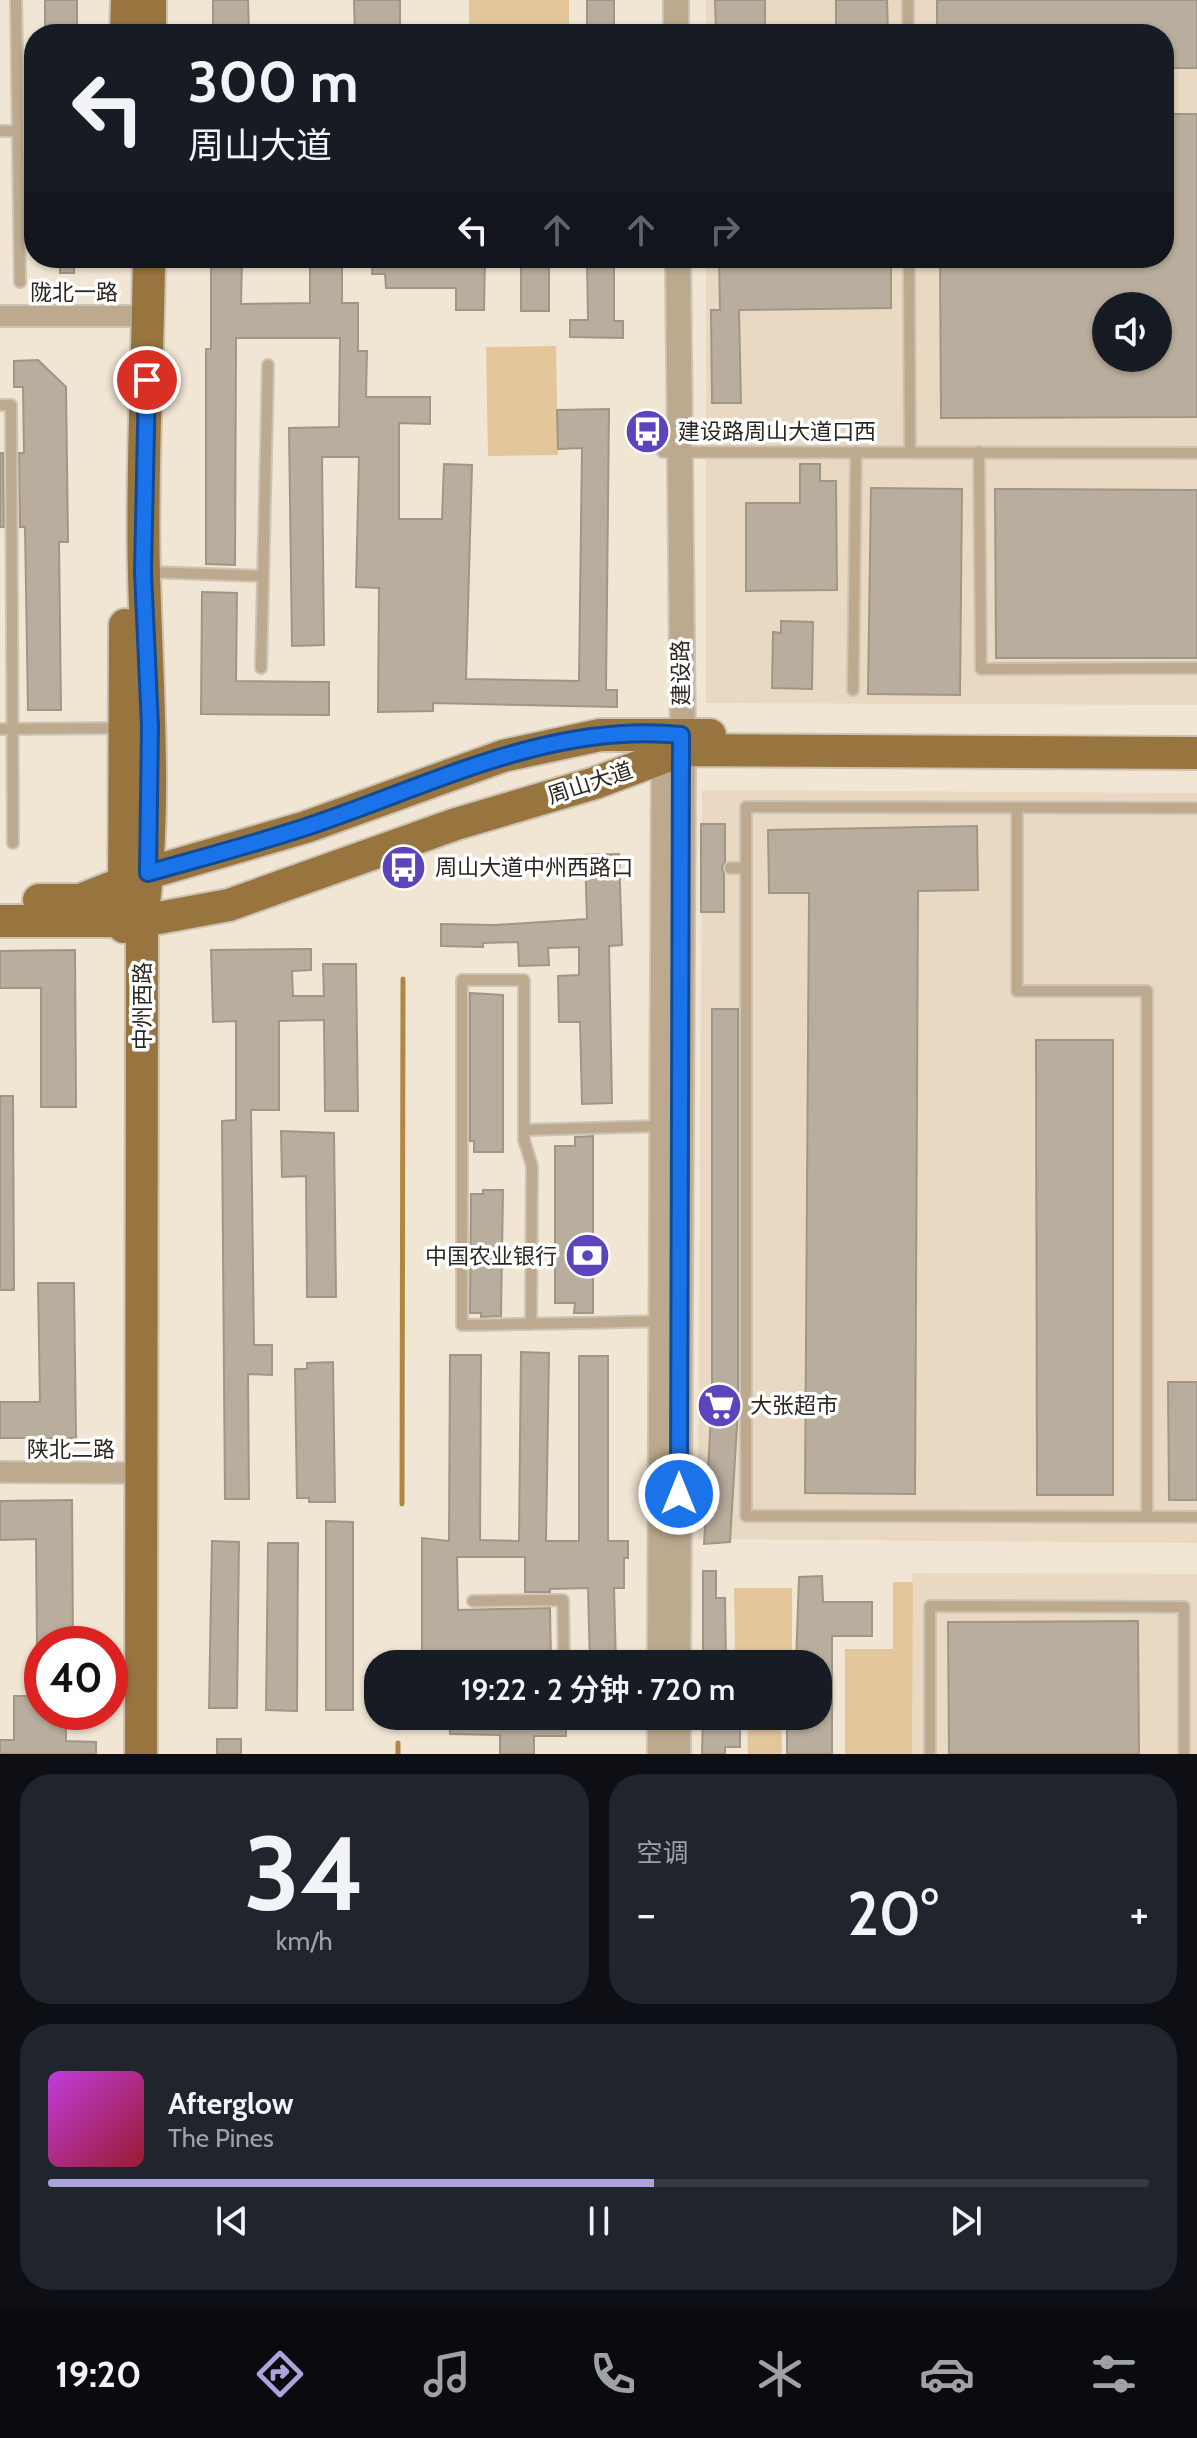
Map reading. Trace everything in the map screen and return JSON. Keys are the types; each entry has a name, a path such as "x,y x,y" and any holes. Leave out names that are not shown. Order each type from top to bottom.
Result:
{"main road":[{"path":"126,24 127,0"},
{"path":"150,0 150,24"},
{"name":"中州西路","path":"125,1754 133,1473 133,922 150,726 137,316 128,268"},
{"name":"中州西路","path":"136,877 125,728 137,316 147,268"},
{"name":"周山大道","path":"0,900 80,900 136,877 306,827 503,756 600,735 673,744 1197,753"},
{"name":"周山大道","path":"0,921 133,922 229,905 456,824 595,783 673,744 1197,737"},
{"name":"中州西路","path":"133,1473 141,1754"}],"street":[{"path":"661,0 661,24"},
{"path":"676,0 676,24"},
{"name":"建设路","path":"662,268 671,452 673,744 680,868 678,1650"},
{"name":"建设路","path":"671,452 678,268"},
{"name":"陇北一路","path":"0,316 137,316"},
{"name":"建设路","path":"660,1650 662,1126 680,868"},
{"name":"陕北二路","path":"0,1472 133,1473"},
{"path":"660,1730 660,1754"},
{"path":"678,1730 678,1754"}],"lane":[{"path":"16,0 20,282"},
{"path":"908,0 908,24"},
{"path":"0,131 18,131"},
{"path":"909,268 910,452"},
{"path":"261,668 268,365"},
{"path":"0,405 11,405 6,443 6,729 13,843"},
{"path":"671,452 1197,453"},
{"path":"853,690 856,452"},
{"path":"979,452 981,669 1197,668"},
{"path":"143,572 263,576"},
{"path":"6,729 125,728"},
{"path":"1197,808 746,807 746,1516 1197,1517"},
{"path":"1017,808 1017,991 1147,991 1147,1517"},
{"path":"730,868 746,868"},
{"path":"531,1324 532,1166 524,1140 524,980 462,980 462,1325 531,1324 662,1321"},
{"path":"524,1130 662,1126"},
{"path":"473,1601 563,1600 564,1650"},
{"path":"930,1754 930,1606 962,1606 1184,1607 1184,1754"}],"shaded area":[{"path":"469,0 569,0 569,24 469,24"},
{"path":"706,0 1197,0 1197,705 706,703 706,268 1174,268 1174,24 706,24"},
{"path":"556,346 558,455 488,456 486,347"},
{"path":"702,790 1197,793 1197,1543 698,1539"},
{"path":"912,1573 1197,1574 1197,1754 912,1754"},
{"path":"893,1582 913,1582 912,1754 845,1754 845,1649 893,1649"},
{"path":"734,1588 792,1588 792,1650 735,1650"},
{"path":"747,1730 781,1730 782,1754 748,1754"}],"building":[{"path":"45,0 77,0 77,24 45,24"},
{"path":"213,0 248,0 249,24 213,24"},
{"path":"354,0 400,0 400,24 355,24"},
{"path":"587,0 614,0 614,24 587,24"},
{"path":"715,0 765,0 765,24 716,24"},
{"path":"836,0 887,0 888,24 836,24"},
{"path":"937,0 1197,0 1197,68 1174,68 1174,24 937,24"},
{"path":"1174,114 1197,114 1197,417 941,418 940,268 1174,268"},
{"path":"60,268 74,268 74,273 60,273"},
{"path":"211,268 242,268 241,304 310,303 310,268 342,268 342,303 358,303 358,351 367,351 366,397 430,397 430,424 399,423 399,519 442,519 444,464 472,465 466,679 579,681 582,448 558,449 557,410 609,409 606,690 617,690 617,707 433,703 433,711 378,712 379,588 356,587 359,457 322,457 324,645 292,646 289,428 339,427 340,338 236,338 235,565 206,564 206,349 211,349"},
{"path":"372,268 485,268 484,310 456,310 456,288 386,288 385,274 372,274"},
{"path":"521,268 549,268 549,311 521,311"},
{"path":"587,268 614,268 614,321 623,321 623,338 570,337 570,320 588,320"},
{"path":"719,268 891,268 891,308 739,310 741,403 712,403 711,310 720,310"},
{"path":"38,360 66,387 68,542 59,542 61,710 28,710 25,527 20,527 19,453 24,453 23,387 14,387 14,361"},
{"path":"0,453 3,453 4,527 0,527"},
{"path":"800,464 820,464 820,481 836,481 837,590 746,591 746,503 800,503"},
{"path":"871,488 962,489 960,695 868,694"},
{"path":"995,489 1197,490 1197,658 996,658"},
{"path":"202,592 237,593 236,681 329,682 329,715 201,714"},
{"path":"781,621 813,622 812,689 772,688 773,632 781,633"},
{"path":"701,824 725,824 725,862 722,867 724,912 701,912"},
{"path":"977,826 978,890 918,891 915,1494 805,1493 809,893 769,893 768,830"},
{"path":"619,854 622,945 609,946 612,1103 582,1104 580,1022 559,1022 558,976 579,975 579,947 548,948 549,965 519,966 518,942 483,943 483,947 441,946 441,924 496,925 587,919 585,855"},
{"path":"311,949 311,970 292,971 293,996 324,996 323,964 356,964 358,1111 325,1111 324,1020 279,1021 279,1110 251,1110 254,1345 272,1345 272,1375 248,1374 249,1499 225,1499 222,1121 236,1120 236,1021 213,1022 211,950"},
{"path":"75,950 76,1107 41,1107 41,988 0,988 0,951"},
{"path":"470,993 503,995 503,1152 474,1152 474,1141 470,1141"},
{"path":"712,1009 738,1009 738,1409 730,1542 704,1544 712,1397"},
{"path":"1036,1040 1113,1040 1113,1495 1037,1495"},
{"path":"0,1096 13,1096 14,1290 0,1290"},
{"path":"281,1131 334,1133 336,1297 307,1297 306,1176 282,1177"},
{"path":"593,1136 593,1313 574,1313 575,1303 555,1303 555,1146 575,1146 575,1137"},
{"path":"483,1190 503,1190 501,1316 481,1317 481,1313 470,1313 471,1194 483,1194"},
{"path":"38,1283 74,1283 76,1438 0,1438 0,1402 40,1402"},
{"path":"521,1352 549,1353 546,1541 579,1541 579,1356 608,1356 608,1541 628,1541 628,1558 624,1558 624,1588 614,1588 616,1650 590,1650 588,1588 525,1592 525,1557 457,1557 458,1610 550,1608 551,1650 422,1650 422,1538 449,1541 450,1355 481,1355 480,1540 519,1541"},
{"path":"333,1362 335,1502 309,1502 309,1498 297,1498 295,1369 307,1369 307,1363"},
{"path":"1168,1382 1197,1382 1197,1500 1169,1500"},
{"path":"72,1500 73,1626 37,1626 36,1539 0,1540 0,1501"},
{"path":"326,1521 353,1522 353,1710 326,1710"},
{"path":"212,1541 239,1542 237,1708 209,1708"},
{"path":"268,1543 298,1543 297,1711 266,1710"},
{"path":"703,1571 716,1571 716,1598 725,1598 726,1650 703,1650"},
{"path":"822,1576 823,1602 872,1602 872,1636 832,1636 832,1650 796,1650 799,1577"},
{"path":"1138,1621 1139,1754 949,1754 948,1622"},
{"path":"14,1696 24,1696 24,1730 66,1730 66,1741 96,1742 96,1754 0,1754 0,1740 14,1740"},
{"path":"450,1730 566,1730 566,1736 534,1736 534,1754 500,1754 500,1735 450,1734"},
{"path":"703,1730 740,1730 740,1747 725,1747 725,1754 702,1754"},
{"path":"787,1730 832,1730 832,1754 787,1754"},
{"path":"217,1739 241,1739 241,1754 217,1754"}],"waterway":[{"path":"402,1504 403,979"},
{"path":"398,1743 398,1754"}],"place":[{"name":"建设路周山大道口西","path":"647,431"},
{"name":"周山大道中州西路口","path":"404,867"},
{"name":"中国农业银行","path":"588,1256"},
{"name":"大张超市","path":"719,1405"}],"route":[{"path":"147,380 143,572 150,726 148,873 306,827 503,756 600,735 681,735 679,1494"}]}
